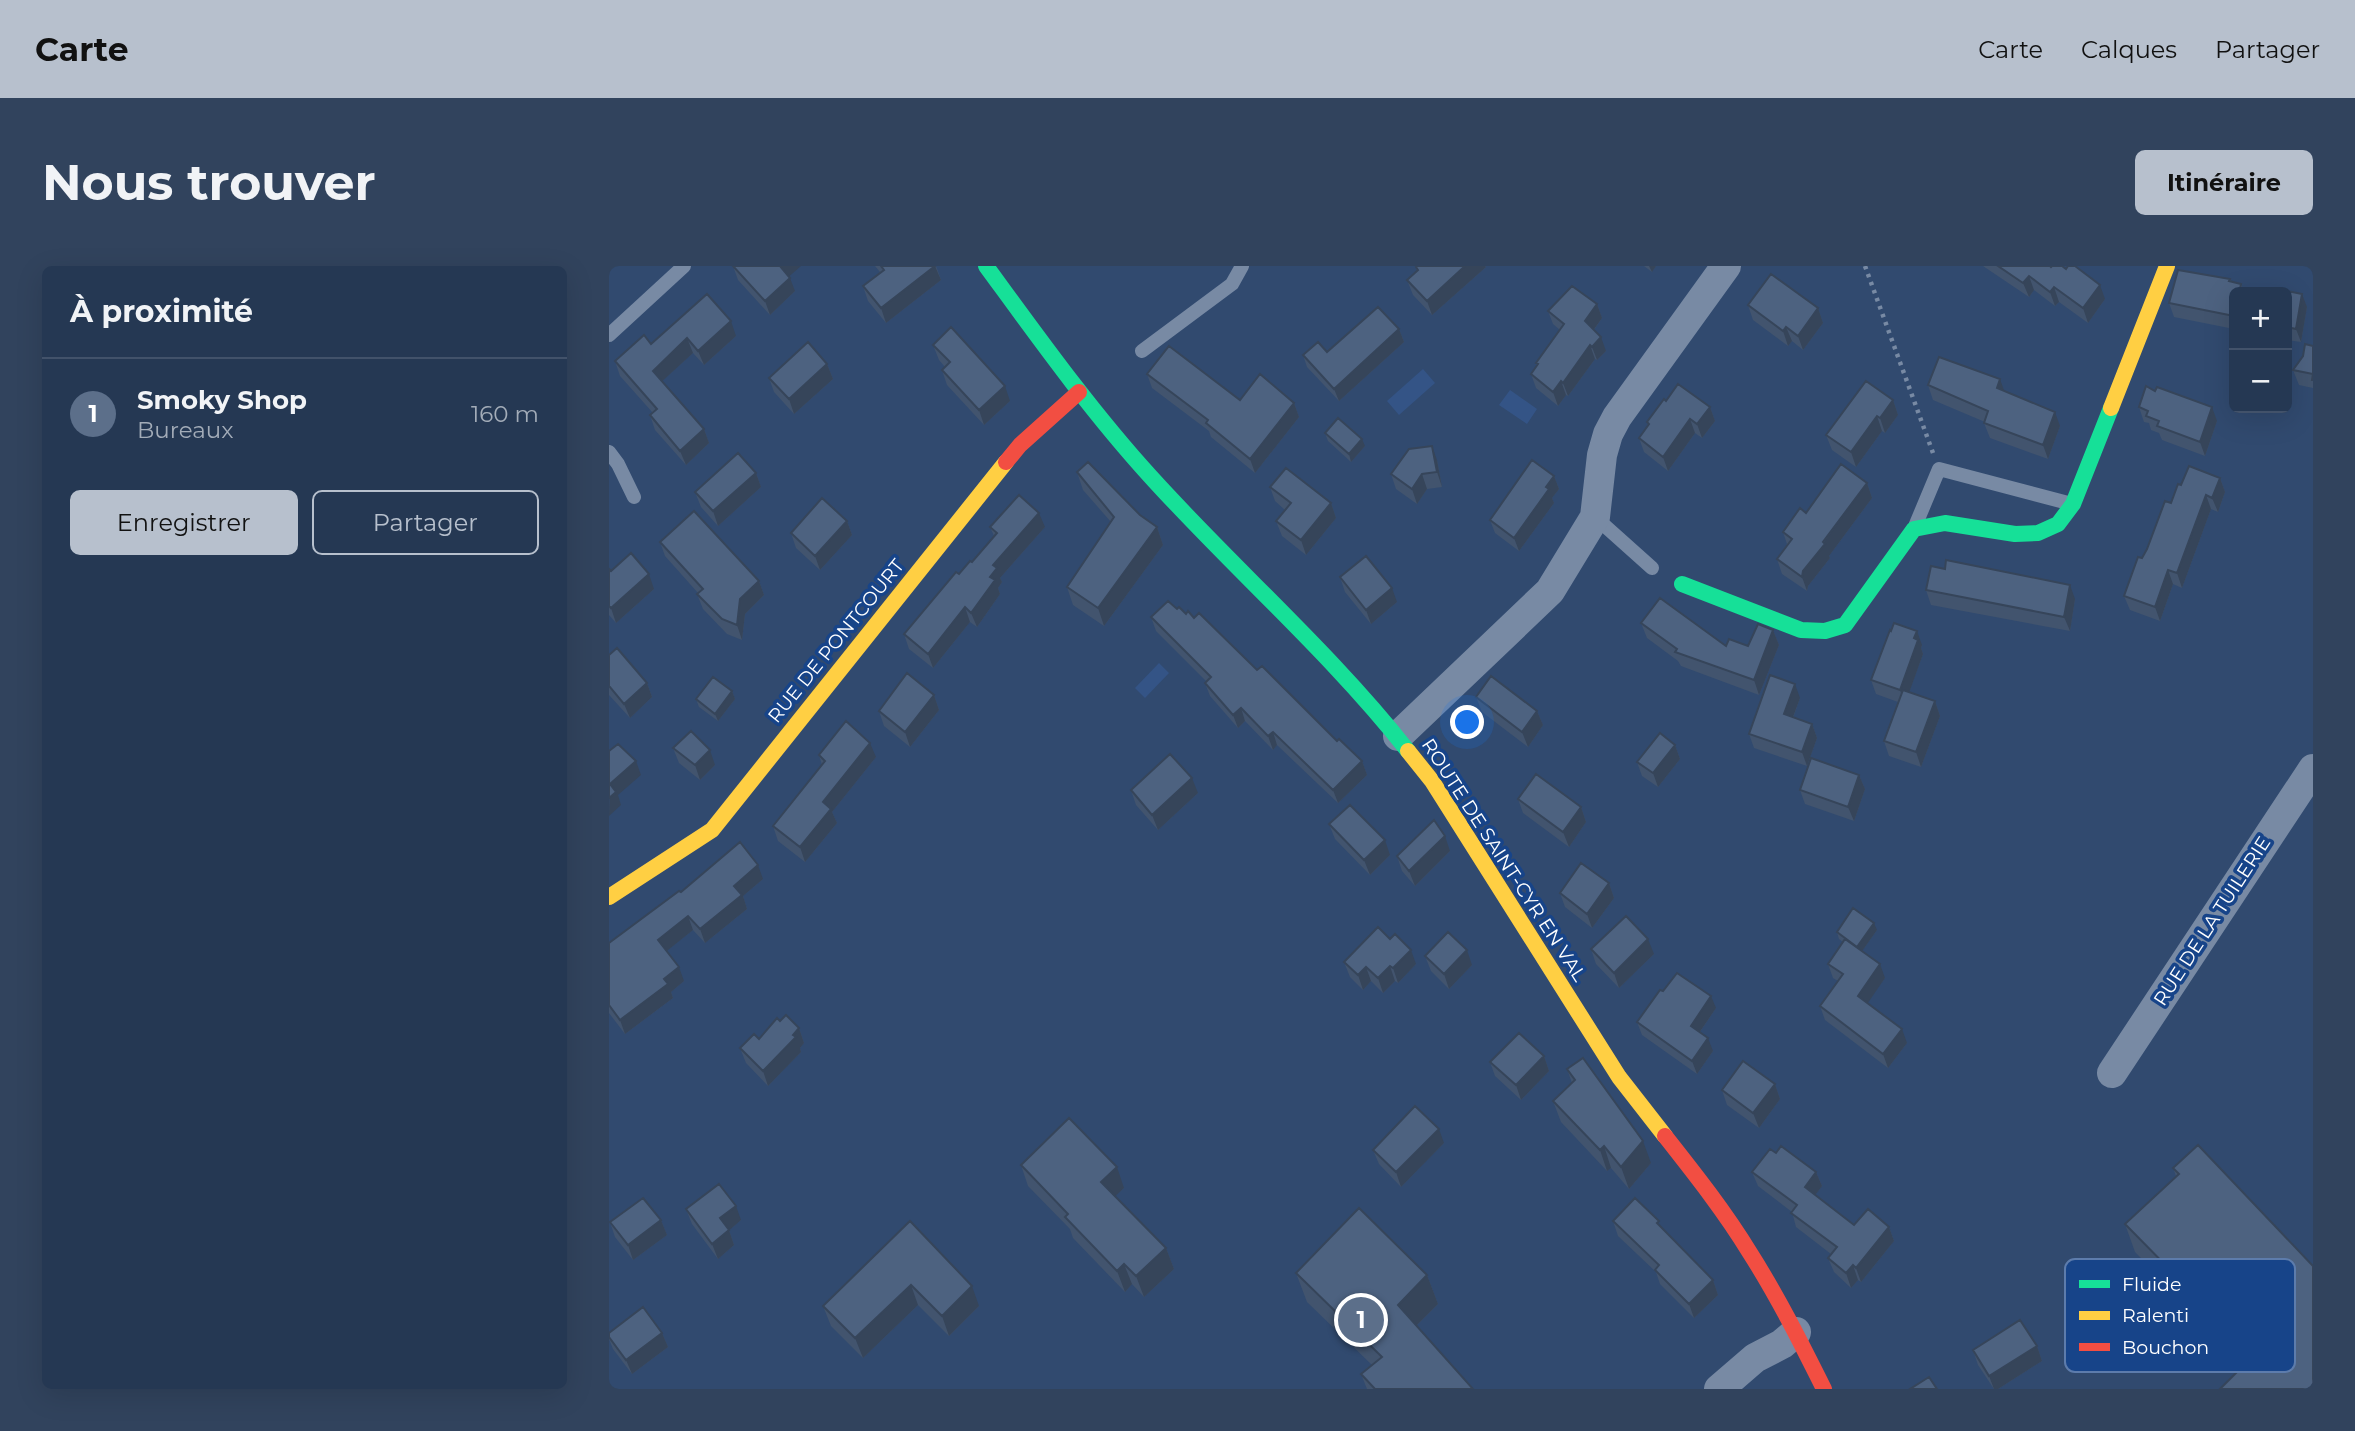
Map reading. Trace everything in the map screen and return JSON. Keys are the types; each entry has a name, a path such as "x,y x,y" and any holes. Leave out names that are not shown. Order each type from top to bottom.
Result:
{"street":[{"name":"ROUTE DE SAINT-CYR EN VAL","path":"986,266 1103,424 1398,736 1432,781 1619,1077 1700,1180 1750,1252 1796,1332 1824,1389"},
{"path":"1398,736 1550,590 1595,517 1602,455 1608,434 1617,417 1726,266"},
{"path":"1682,583 1801,630 1825,631 1845,625 1914,529 1945,523 2015,534 2038,533 2058,524 2073,504 2167,266"},
{"name":"RUE DE PONTCOURT","path":"609,897 712,830 1020,445 1079,392"},
{"name":"RUE DE LA TUILERIE","path":"2112,1073 2313,769"},
{"path":"1719,1389 1755,1358 1781,1344 1796,1332"}],"lane":[{"path":"609,335 684,266"},
{"path":"1142,351 1232,284 1242,266"},
{"path":"609,452 634,496"},
{"path":"1914,529 1939,468 2073,504"},
{"path":"1595,517 1652,568"}],"path":[{"path":"1865,266 1939,468"}],"water":[{"path":"1423,369 1435,383 1399,415 1387,401"},
{"path":"1510,390 1537,409 1527,424 1499,405"},
{"path":"1159,663 1169,673 1145,698 1135,688"}],"building":[{"path":"733,266 780,266 790,278 765,301"},
{"path":"881,266 935,266 881,308 863,286 884,270"},
{"path":"1417,266 1465,266 1427,301 1407,280 1418,270"},
{"path":"1998,266 2062,266 2066,269 2068,266 2075,266 2100,285 2083,308 2054,287 2050,292 2029,276 2023,283"},
{"path":"2178,270 2230,279 2229,281 2241,284 2240,287 2229,287 2229,315 2169,303"},
{"path":"1771,274 1818,308 1798,336 1786,327 1783,331 1748,305"},
{"path":"1572,286 1597,304 1585,321 1601,337 1592,347 1590,345 1563,383 1561,381 1553,392 1531,374 1564,324 1548,311"},
{"path":"2292,292 2302,294 2296,329 2292,328"},
{"path":"707,294 731,321 698,351 687,338 653,371 704,429 680,451 650,415 657,409 615,361 644,335 651,344"},
{"path":"1378,307 1399,329 1334,389 1303,355 1318,342 1327,352"},
{"path":"951,327 1005,386 979,410 942,370 950,362 933,345"},
{"path":"808,342 827,364 789,399 769,378"},
{"path":"2305,344 2313,346 2313,374 2293,370 2303,356"},
{"path":"1169,346 1240,400 1260,374 1294,403 1250,459 1206,423 1208,420 1147,374"},
{"path":"1939,357 2000,379 1997,388 2055,412 2043,445 1984,423 1988,411 1928,385"},
{"path":"1866,381 1893,400 1880,418 1877,416 1851,452 1826,435"},
{"path":"1678,384 1710,407 1697,424 1690,419 1663,457 1639,438 1649,424 1647,422"},
{"path":"2146,386 2155,391 2157,387 2212,407 2200,442 2157,426 2159,421 2146,416 2148,411 2139,407"},
{"path":"1338,418 1362,439 1349,454 1325,433"},
{"path":"1432,446 1437,472 1422,474 1412,489 1391,474 1409,449"},
{"path":"738,453 756,473 713,511 695,492"},
{"path":"1532,460 1554,476 1546,487 1549,489 1514,538 1490,520"},
{"path":"1088,462 1140,515 1157,527 1098,608 1067,587 1114,517 1077,472"},
{"path":"1841,464 1867,483 1823,542 1825,544 1803,571 1802,577 1777,559 1792,539 1783,532 1800,508 1806,513"},
{"path":"2189,466 2220,478 2212,498 2206,495 2177,573 2168,570 2155,607 2124,596 2138,557 2142,558 2147,549 2165,501 2171,503"},
{"path":"1286,468 1331,503 1301,540 1276,521 1291,503 1270,487"},
{"path":"1019,495 1039,513 993,565 997,568 990,577 995,580 971,613 965,607 928,654 904,634 956,572 959,574 972,562 997,533 990,527"},
{"path":"822,498 847,521 815,556 791,533"},
{"path":"694,511 759,581 740,599 737,625 722,619 697,594 703,589 660,542"},
{"path":"631,553 649,574 611,608 609,569 611,571"},
{"path":"1366,556 1392,588 1366,610 1340,577"},
{"path":"1946,560 2070,585 2064,617 1926,590 1931,566 1945,569"},
{"path":"1660,598 1726,646 1729,639 1748,646 1758,624 1773,630 1754,680 1675,652 1677,649 1641,623"},
{"path":"1168,601 1186,614 1188,611 1194,618 1199,613 1257,670 1262,666 1337,741 1339,739 1362,761 1333,790 1273,732 1268,736 1241,708 1233,715 1205,683 1211,677 1151,617"},
{"path":"1894,623 1917,631 1914,638 1918,640 1900,690 1871,680"},
{"path":"617,648 647,683 624,704 609,686 609,655"},
{"path":"907,673 934,695 905,732 879,711"},
{"path":"1770,675 1795,684 1784,714 1812,724 1802,752 1749,734"},
{"path":"1491,676 1537,711 1522,732 1476,697"},
{"path":"713,677 732,691 715,714 696,699"},
{"path":"1903,690 1935,701 1916,752 1884,741"},
{"path":"846,721 870,743 823,802 831,809 800,847 773,826 825,761 819,755"},
{"path":"691,731 710,750 695,765 673,748"},
{"path":"1660,733 1675,745 1653,773 1637,762"},
{"path":"618,744 636,761 610,784 616,792 609,798 609,751"},
{"path":"1170,754 1192,778 1152,815 1131,790"},
{"path":"1811,758 1859,775 1848,807 1800,790"},
{"path":"1536,774 1581,807 1563,832 1518,799"},
{"path":"1350,805 1385,840 1364,860 1329,824"},
{"path":"1434,820 1445,836 1409,871 1397,856"},
{"path":"740,842 758,865 734,886 742,895 700,929 688,916 658,940 679,967 664,979 668,984 620,1020 609,1005 609,943 681,892"},
{"path":"1581,863 1609,883 1587,914 1560,893"},
{"path":"1853,908 1874,923 1857,947 1837,932"},
{"path":"1626,916 1648,939 1614,973 1591,949"},
{"path":"1378,927 1390,939 1395,934 1411,950 1378,978 1366,967 1358,975 1344,962"},
{"path":"1448,932 1467,950 1444,974 1425,956"},
{"path":"1845,939 1880,964 1858,996 1902,1029 1883,1054 1820,1006 1843,974 1828,964"},
{"path":"1677,973 1711,996 1691,1026 1708,1038 1692,1061 1637,1022 1660,990 1663,991"},
{"path":"786,1015 799,1028 793,1035 796,1037 763,1071 740,1048 754,1034 759,1039 777,1018 780,1021"},
{"path":"1519,1033 1544,1056 1516,1085 1490,1062"},
{"path":"1583,1058 1643,1141 1621,1167 1604,1146 1600,1150 1553,1101 1575,1080 1567,1069"},
{"path":"1743,1061 1775,1084 1753,1113 1722,1090"},
{"path":"1415,1106 1439,1129 1396,1172 1373,1150"},
{"path":"1069,1118 1117,1167 1101,1182 1166,1248 1136,1276 1124,1264 1117,1271 1065,1217 1068,1214 1021,1165"},
{"path":"2198,1145 2313,1266 2313,1389 2220,1389 2237,1372 2295,1372 2295,1259 2159,1259 2125,1224 2179,1174 2173,1168"},
{"path":"1781,1146 1816,1172 1805,1187 1854,1225 1868,1209 1889,1227 1856,1268 1853,1265 1846,1273 1828,1258 1837,1247 1791,1213 1797,1205 1752,1172 1770,1149 1776,1153"},
{"path":"719,1184 736,1206 720,1218 729,1230 712,1244 686,1209"},
{"path":"643,1198 661,1220 628,1245 610,1222"},
{"path":"1635,1198 1713,1280 1689,1304 1655,1270 1659,1265 1613,1221"},
{"path":"1359,1208 1427,1275 1398,1305 1473,1389 1375,1389 1361,1374 1382,1357 1296,1273"},
{"path":"910,1221 972,1286 942,1316 911,1285 855,1338 823,1306"},
{"path":"643,1307 662,1333 626,1360 609,1337 609,1333"},
{"path":"2020,1320 2037,1346 1989,1376 1973,1350"},
{"path":"1929,1377 1937,1389 1910,1389"}],"traffic: fast":[{"path":"986,266 1065,373 1128,451 1347,679 1408,751"},
{"path":"1682,584 1801,630 1825,631 1845,625 1914,529 1945,523 2015,534 2038,533 2058,524 2073,504 2111,408"}],"traffic: slow":[{"path":"2111,408 2167,266"},
{"path":"609,897 712,830 1006,462"},
{"path":"1408,751 1432,781 1619,1077 1665,1136"}],"traffic: jam":[{"path":"1006,462 1020,445 1079,392"},
{"path":"1665,1136 1720,1208 1750,1253 1780,1303 1824,1389"}],"place":[{"name":"Smoky Shop","path":"1361,1320"}]}
